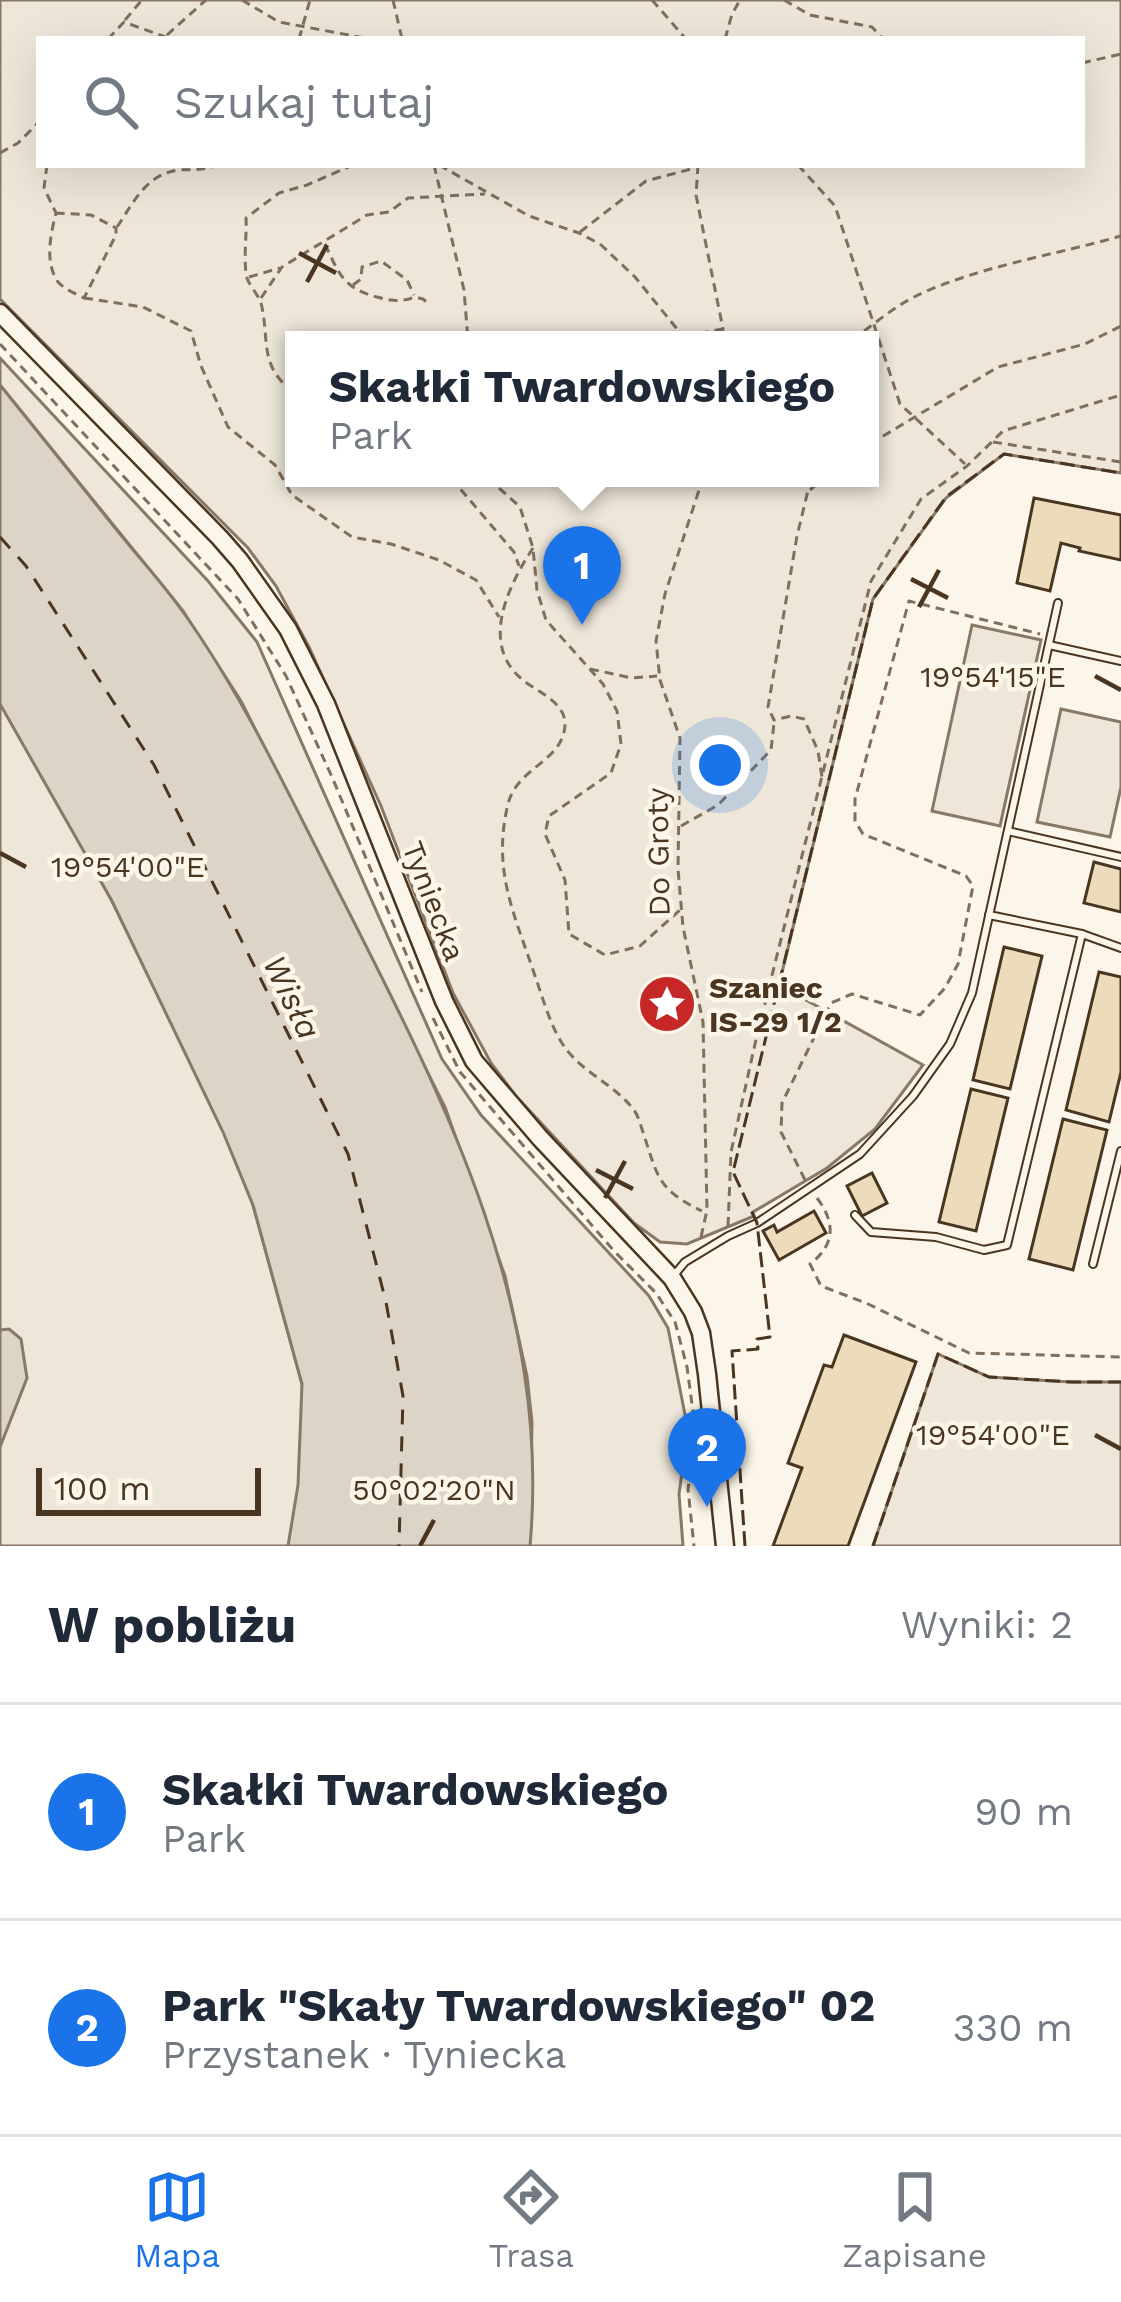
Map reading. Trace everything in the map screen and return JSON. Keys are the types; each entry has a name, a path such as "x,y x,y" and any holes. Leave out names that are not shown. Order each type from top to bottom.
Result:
{"street":[{"name":"Tyniecka","path":"0,313 220,538 252,578 287,629 326,704 444,1001 474,1060 507,1102 672,1278 693,1312 701,1334 725,1546"}],"lane":[{"path":"672,1278 685,1262 758,1223 860,1154 913,1096 950,1044 972,993 1058,604"},
{"path":"1049,645 1121,661"},
{"path":"1008,831 1121,856"},
{"path":"989,915 1082,934 1121,948"},
{"path":"855,1215 871,1232 936,1237 984,1250 1007,1246 1082,934"},
{"path":"1093,1264 1121,1151"}],"path":[{"path":"111,36 142,0"},
{"path":"165,36 206,0"},
{"path":"242,0 279,22 353,36"},
{"path":"300,36 310,0"},
{"path":"393,0 401,36"},
{"path":"652,0 683,36"},
{"path":"726,36 740,0"},
{"path":"784,0 810,15 872,27 880,36"},
{"path":"124,22 161,36"},
{"path":"1085,62 1121,54"},
{"path":"0,153 36,125"},
{"path":"47,168 44,188 56,213 49,241 60,285 84,298 143,308 190,331 228,427 275,465 285,483"},
{"path":"84,298 116,228 140,192 156,176 212,168"},
{"path":"285,386 272,370 260,300 247,278 247,218 280,194 346,168"},
{"path":"437,168 464,290 467,331"},
{"path":"441,168 529,216 600,244 635,277 679,331"},
{"path":"579,233 646,181 691,168"},
{"path":"698,168 696,195 723,329 715,331"},
{"path":"801,168 835,206 875,331"},
{"path":"247,278 282,267 367,215 388,212 408,198 487,194"},
{"path":"56,213 91,215 116,228"},
{"path":"864,331 899,305 932,289 997,267 1121,236"},
{"path":"325,242 354,291 390,301 423,298 429,304"},
{"path":"350,287 361,279 362,267 381,261 407,280 415,297"},
{"path":"260,300 282,267"},
{"path":"879,439 998,367 1085,344 1121,326"},
{"path":"879,342 900,404 967,466"},
{"path":"728,1237 731,1152 872,581 921,499 967,466 1003,431 1121,395"},
{"path":"992,442 1121,463"},
{"path":"287,487 352,537 439,560 476,580 500,618"},
{"path":"460,487 514,552 520,568"},
{"path":"498,487 520,507 546,620 603,684 617,711 621,744 611,773 549,816 545,834 565,880 569,934 604,955 640,946 682,909"},
{"name":"Do Groty","path":"700,487 665,594 656,641 660,676 680,738 678,869 703,1022 706,1199 702,1233"},
{"path":"679,827 718,805 771,750 774,721 768,707 810,487"},
{"path":"809,491 814,487"},
{"path":"533,548 500,618 501,649 519,678 549,698 564,715 565,725 552,755 521,777 508,800 503,836 507,900 564,1046 584,1070 637,1114 662,1186 702,1210"},
{"path":"1042,634 909,602 855,800 855,821 863,834 966,876 973,886 958,964 945,988 920,1015 852,994 831,1003 782,1103 781,1132 809,1189 829,1213 831,1229 824,1254 810,1264 821,1286 969,1353 1121,1357"},
{"path":"588,669 632,678 660,676"},
{"path":"774,721 791,716 804,719 818,752 823,782"},
{"path":"705,1219 706,1199"}],"shaded area":[{"path":"0,0 1121,0 1121,473 1004,454 946,498 873,599 779,985 923,1065 875,1129 827,1168 753,1212 754,1216 687,1244 660,1242 634,1223 491,1063 453,993 381,806 309,647 276,586 248,548 0,299"},
{"path":"0,358 208,581 257,642 442,1059 481,1115 649,1296 668,1328 688,1430 679,1494 683,1546 530,1546 532,1422 527,1376 505,1276 445,1107 241,701 183,611 0,385"},
{"path":"972,625 1041,640 1000,826 932,811"},
{"path":"0,699 112,901 222,1127 253,1205 302,1384 314,1546 0,1546"},
{"path":"1061,709 1121,722 1121,787 1110,837 1037,822"},
{"path":"938,1354 989,1377 1121,1382 1121,1546 873,1546"}],"water":[{"name":"Wisła","path":"0,385 205,644 263,744 413,1041 480,1202 506,1284 524,1369 532,1456 530,1546 288,1546 298,1485 302,1384 253,1205 112,901 0,704"},
{"path":"9,1329 21,1339 27,1378 0,1447 0,1330"}],"building":[{"path":"1034,498 1121,515 1121,560 1061,543 1050,591 1017,583"},
{"path":"1094,862 1121,869 1121,912 1084,903"},
{"path":"1004,947 1042,956 1010,1089 973,1080"},
{"path":"1099,972 1121,977 1121,1072 1109,1122 1066,1110"},
{"path":"971,1089 1008,1098 976,1231 939,1222"},
{"path":"1063,1119 1107,1130 1073,1270 1029,1259"},
{"path":"872,1173 887,1203 862,1216 847,1186"},
{"path":"814,1211 826,1233 779,1260 763,1231 774,1225 777,1232"},
{"path":"844,1335 916,1362 848,1546 773,1546 802,1468 788,1463 824,1365 832,1367"}],"ferry route":[{"path":"0,537 26,566 154,765 348,1154 386,1302 403,1396 399,1546"}],"fence":[{"path":"745,1546 732,1351 758,1349 757,1339 770,1337 757,1223 733,1172 873,599 946,497 1004,454 1121,473"},
{"path":"873,1546 938,1354 989,1377 1121,1382"}],"place":[{"name":"Skałki Twardowskiego","path":"582,625"},
{"name":"Szaniec IS-29 1/2","path":"667,1004"},
{"name":"Park \"Skały Twardowskiego\" 02","path":"707,1507"}]}
